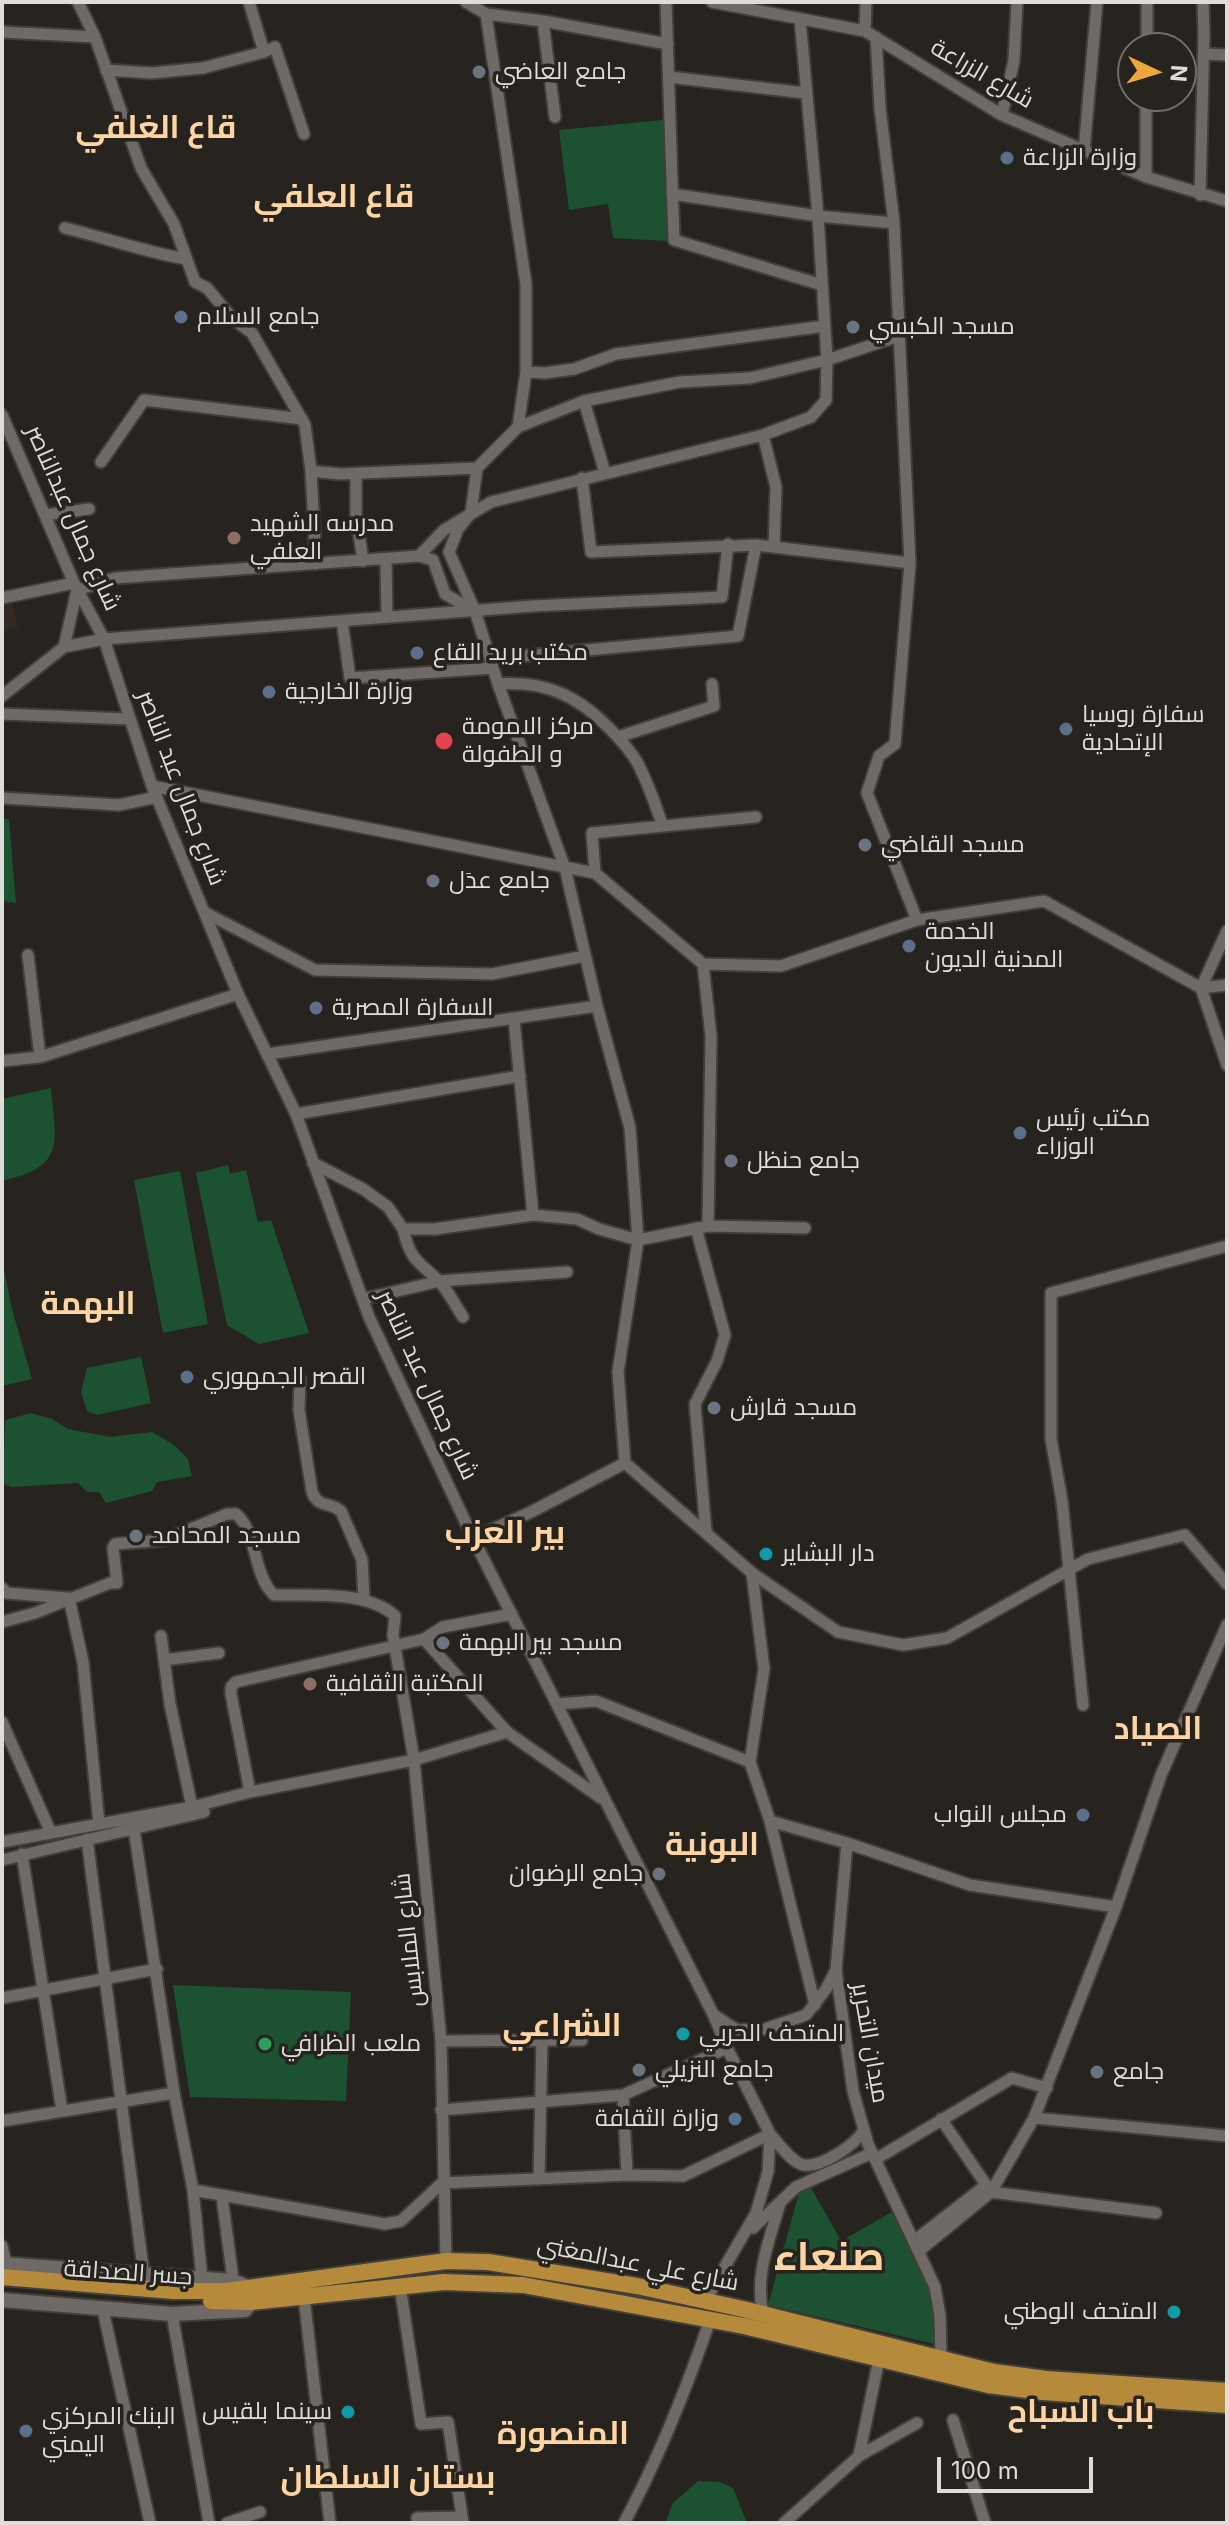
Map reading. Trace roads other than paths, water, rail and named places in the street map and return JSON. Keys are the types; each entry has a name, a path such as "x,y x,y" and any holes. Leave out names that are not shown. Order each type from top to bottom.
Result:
{"main road":[{"name":"شارع علي عبدالمغني","path":"239,2290 446,2261 529,2267 763,2313 994,2372 1046,2379 1227,2391"},
{"path":"2,2300 172,2314 245,2310 239,2290 202,2279 3,2268"},
{"name":"جسر الصداقة","path":"3,2268 173,2291 239,2290"},
{"name":"شارع علي عبدالمغني","path":"239,2290 304,2297 444,2282 523,2285 710,2320 988,2385 1227,2405"},
{"name":"جسر الصداقة","path":"2,2288 178,2301 239,2290"}],"street":[{"path":"78,2 95,37 141,168 174,224 195,282 207,288 233,319 252,333 305,425 316,564"},
{"path":"249,2 264,52"},
{"path":"466,2 486,14 668,44"},
{"path":"666,2 674,240 822,285"},
{"name":"شارع الزراعة","path":"712,2 870,34 1002,115 1146,177 1227,201"},
{"path":"866,2 894,223 910,563 895,744 879,756 867,793 917,920"},
{"path":"1002,115 1014,60 1017,2"},
{"path":"1084,151 1097,2"},
{"path":"1147,2 1147,32"},
{"path":"1200,195 1203,2"},
{"path":"486,14 526,284 526,372 518,427"},
{"path":"419,556 444,530 491,502 763,435 811,417 826,400 827,360 818,216 800,19"},
{"path":"543,21 555,117"},
{"path":"2,32 95,37"},
{"path":"106,70 152,73 203,68 275,47 304,134"},
{"path":"1204,54 1227,55"},
{"path":"669,77 805,93"},
{"path":"1146,112 1146,177"},
{"path":"672,194 818,216 894,223"},
{"path":"65,228 127,243 151,253 186,259"},
{"path":"526,372 574,369 616,354 825,326"},
{"path":"899,336 827,360 750,378 680,382 584,401 518,427 477,468 471,513 458,529 449,552 475,611 498,684 565,868 597,1006 630,1128 638,1240 618,1372 625,1463 752,1573 838,1632 903,1645 947,1638 1088,1559 1185,1535 1227,1584"},
{"path":"101,462 144,400 302,419"},
{"path":"584,401 605,473"},
{"name":"شارع جمال عبدالناصر","path":"2,415 76,587 104,639"},
{"path":"763,435 776,487 774,547"},
{"path":"311,471 356,474 477,468"},
{"path":"356,474 356,514 363,561"},
{"path":"582,478 591,552 728,544 910,563"},
{"path":"45,515 89,509"},
{"path":"2,696 64,647 104,639 533,606 722,597 728,544"},
{"path":"342,621 350,678 738,636 756,545"},
{"path":"2,598 115,578 419,556 433,560 445,594 475,611"},
{"path":"386,560 387,617"},
{"path":"64,647 76,587"},
{"name":"شارع جمال عبد الناصر","path":"104,639 154,791 238,994 296,1114 363,1299 473,1538 713,2014 770,2134"},
{"path":"498,684 525,682 579,700 618,737 636,760 663,826"},
{"path":"618,737 714,706 712,684"},
{"path":"2,714 129,719"},
{"path":"2,798 119,805 154,791 595,873 703,964 781,966 917,920 1044,901 1201,988 1227,985"},
{"path":"595,873 592,833 756,817"},
{"path":"204,912 315,970 492,974 585,956"},
{"path":"1227,931 1201,988 1227,1065"},
{"path":"28,955 40,1057"},
{"path":"703,964 711,1036 702,1227 725,1335 717,1361 695,1404 706,1532"},
{"path":"2,1061 40,1057 238,994"},
{"path":"268,1054 597,1006"},
{"path":"514,1019 533,1215"},
{"path":"296,1114 520,1076"},
{"path":"313,1163 363,1189 388,1207 403,1229 412,1256 440,1281 463,1317"},
{"path":"403,1229 435,1229 533,1215 577,1219 638,1240 702,1227 805,1228"},
{"path":"1083,1705 1070,1569 1051,1439 1051,1293 1227,1246"},
{"path":"363,1299 440,1281 567,1272"},
{"path":"2,1622 117,1583 115,1544 168,1539 227,1514 236,1514 244,1524 265,1586 274,1595 364,1599 362,1560 341,1511 335,1506 323,1506 315,1500 312,1492 299,1410 300,1379"},
{"path":"473,1538 625,1463"},
{"path":"752,1573 764,1669 750,1762 770,1821 815,2005"},
{"path":"2,1588 7,1593 69,1598"},
{"path":"69,1598 83,1662 99,1824"},
{"name":"شارع الملابس","path":"364,1599 395,1616 395,1645 414,1760 441,2041 446,2261"},
{"path":"250,1792 231,1694 231,1687 236,1682 424,1639 443,1627 512,1614"},
{"path":"917,2246 989,2189 1034,2118 1116,1907 1161,1775 1227,1625"},
{"path":"161,1636 170,1704 192,1807"},
{"path":"424,1639 507,1732 603,1800"},
{"path":"164,1660 219,1653"},
{"path":"557,1704 596,1701 750,1762"},
{"path":"2,1722 51,1833"},
{"path":"4,1838 51,1833 192,1807 250,1792 414,1760 507,1732"},
{"path":"2,1860 361,1771"},
{"path":"770,1821 847,1843 970,1885 1116,1907"},
{"path":"134,1829 174,2093 193,2190 202,2279"},
{"path":"87,1839 144,2276"},
{"name":"ميدان التحرير","path":"847,1843 836,1970 853,2091 874,2156 917,2246 938,2301 941,2359"},
{"path":"22,1854 62,2111"},
{"path":"2,1998 157,1969"},
{"path":"713,2014 737,2030 765,2029 806,2015 836,1970"},
{"path":"539,2179 542,2039"},
{"path":"441,2041 582,2040"},
{"path":"441,2110 623,2095 727,2048"},
{"path":"740,2242 781,2199 804,2182 874,2156 1012,2078 1047,2088"},
{"path":"2,2121 174,2093"},
{"path":"623,2095 627,2175"},
{"path":"1034,2118 1227,2136"},
{"path":"941,2119 989,2189 1156,2213"},
{"path":"770,2134 797,2162 805,2165 845,2151 864,2130"},
{"path":"193,2190 385,2224 401,2221 442,2183 627,2175 683,2176 770,2134"},
{"path":"705,2301 762,2200 768,2172 770,2134"},
{"path":"222,2197 239,2290"},
{"path":"763,2313 759,2298 760,2279 781,2199"},
{"path":"2,2246 3,2268"},
{"path":"400,2286 421,2424 448,2422 463,2520 417,2518"},
{"path":"304,2297 330,2523"},
{"path":"103,2310 150,2523"},
{"path":"172,2314 209,2523"},
{"path":"624,2523 647,2480 685,2392 710,2320"},
{"path":"859,2456 879,2359"},
{"path":"953,2420 985,2523"},
{"path":"784,2523 859,2456 917,2423"},
{"path":"227,2523 260,2512"}],"place":[{"name":"جامع العاضي","path":"479,72"},
{"name":"وزارة الزراعة","path":"1007,158"},
{"name":"جامع السلام","path":"181,317"},
{"name":"مسجد الكبسي","path":"853,327"},
{"name":"مدرسه الشهيد العلفي","path":"234,538"},
{"name":"مكتب بريد القاع","path":"417,653"},
{"name":"وزارة الخارجية","path":"269,692"},
{"name":"سفارة روسيا الإتحادية","path":"1066,729"},
{"name":"مركز الامومة و الطفولة","path":"444,741"},
{"name":"مسجد القاضي","path":"865,845"},
{"name":"جامع عدَل","path":"433,881"},
{"name":"الخدمة المدنية الديون","path":"909,946"},
{"name":"السفارة المصرية","path":"316,1008"},
{"name":"مكتب رئيس الوزراء","path":"1020,1133"},
{"name":"جامع حنظل","path":"731,1161"},
{"name":"القصر الجمهوري","path":"187,1377"},
{"name":"مسجد قارش","path":"714,1408"},
{"name":"مسجد المحامد","path":"136,1536"},
{"name":"دار البشاير","path":"766,1554"},
{"name":"مسجد بير البهمة","path":"443,1643"},
{"name":"المكتبة الثقافية","path":"310,1684"},
{"name":"مجلس النواب","path":"1083,1815"},
{"name":"جامع الرضوان","path":"659,1874"},
{"name":"المتحف الحربي","path":"683,2034"},
{"name":"ملعب الظرافي","path":"265,2044"},
{"name":"جامع النزيلي","path":"639,2070"},
{"name":"جامع","path":"1097,2072"},
{"name":"وزارة الثقافة","path":"735,2119"},
{"name":"المتحف الوطني","path":"1174,2312"},
{"name":"سينما بلقيس","path":"348,2412"},
{"name":"البنك المركزي اليمني","path":"26,2431"}],"district":[{"name":"قاع الغلفي","path":"156,128"},
{"name":"قاع العلفي","path":"334,197"},
{"name":"البهمة","path":"88,1304"},
{"name":"بير العزب","path":"505,1533"},
{"name":"الصياد","path":"1158,1729"},
{"name":"البونية","path":"712,1845"},
{"name":"الشراعي","path":"562,2026"},
{"name":"صنعاء","path":"829,2258"},
{"name":"باب السباح","path":"1081,2412"},
{"name":"المنصورة","path":"563,2434"},
{"name":"بستان السلطان","path":"388,2478"}]}
